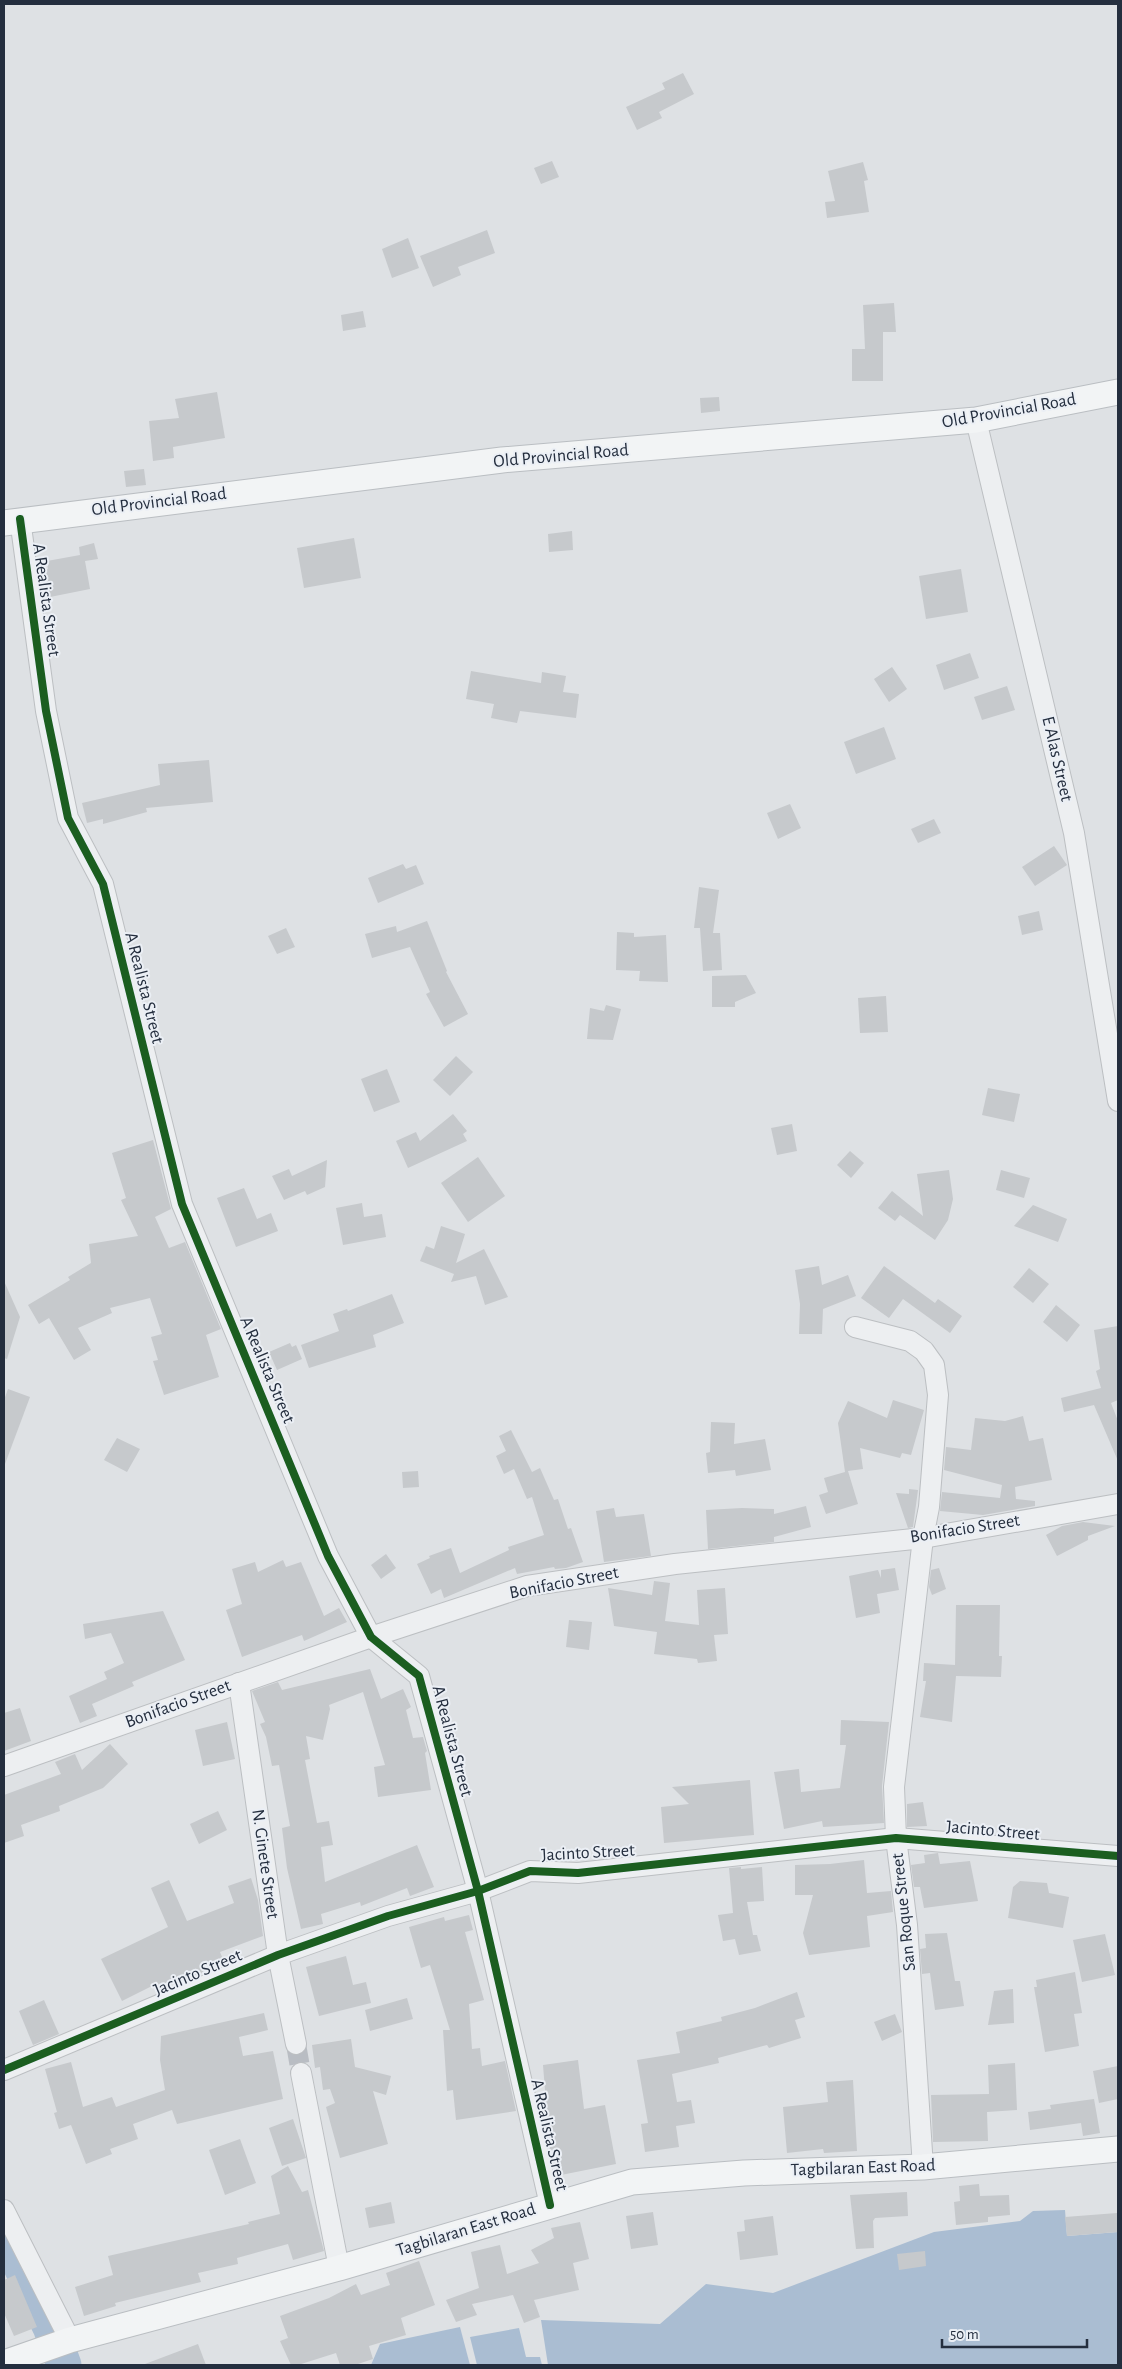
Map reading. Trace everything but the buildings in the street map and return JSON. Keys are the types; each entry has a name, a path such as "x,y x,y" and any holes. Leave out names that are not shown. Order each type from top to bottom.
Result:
{"main road":[{"name":"Old Provincial Road","path":"12,521 502,460 976,420 1118,392"},
{"name":"Tagbilaran East Road","path":"4,2363 57,2344 339,2268 632,2182 744,2173 923,2167 1118,2149"}],"street":[{"name":"E Alas Street","path":"976,420 1074,833 1118,1101"},
{"name":"A Realista Street","path":"12,521 46,711 68,818 103,884 182,1204 328,1556 372,1637 420,1676 478,1892 550,2205"},
{"name":"San Roque Street","path":"855,1327 910,1342 924,1350 934,1365 937,1405 930,1507 923,1538 894,1788 896,1838 907,1925 923,2167"},
{"name":"Bonifacio Street","path":"4,1766 372,1637 527,1586 675,1564 923,1538 1118,1504"},
{"name":"N. Ginete Street","path":"239,1683 278,1955 296,2044"},
{"name":"Jacinto Street","path":"4,2070 278,1955 388,1916 478,1892 530,1871 578,1873 896,1838 1118,1856"},
{"path":"301,2073 339,2268"},
{"path":"4,2210 57,2344"}],"water":[{"path":"1065,2210 1067,2236 1118,2232 1118,2365 548,2365 541,2320 660,2324 706,2284 773,2293 934,2232 1020,2221 1033,2211"},
{"path":"460,2327 470,2365 371,2365 380,2344"},
{"path":"519,2328 526,2357 540,2357 542,2365 477,2365 470,2337"}],"waterway":[{"path":"4,2232 50,2327 64,2365"}],"tunnel":[{"path":"296,2044 301,2073"}],"cycle path":[{"path":"20,519 46,711 68,818 103,884 182,1204 328,1556 371,1637 419,1676 478,1891 550,2205"},
{"path":"4,2070 278,1955 388,1916 478,1891 530,1871 578,1873 896,1838 1118,1856"}]}
